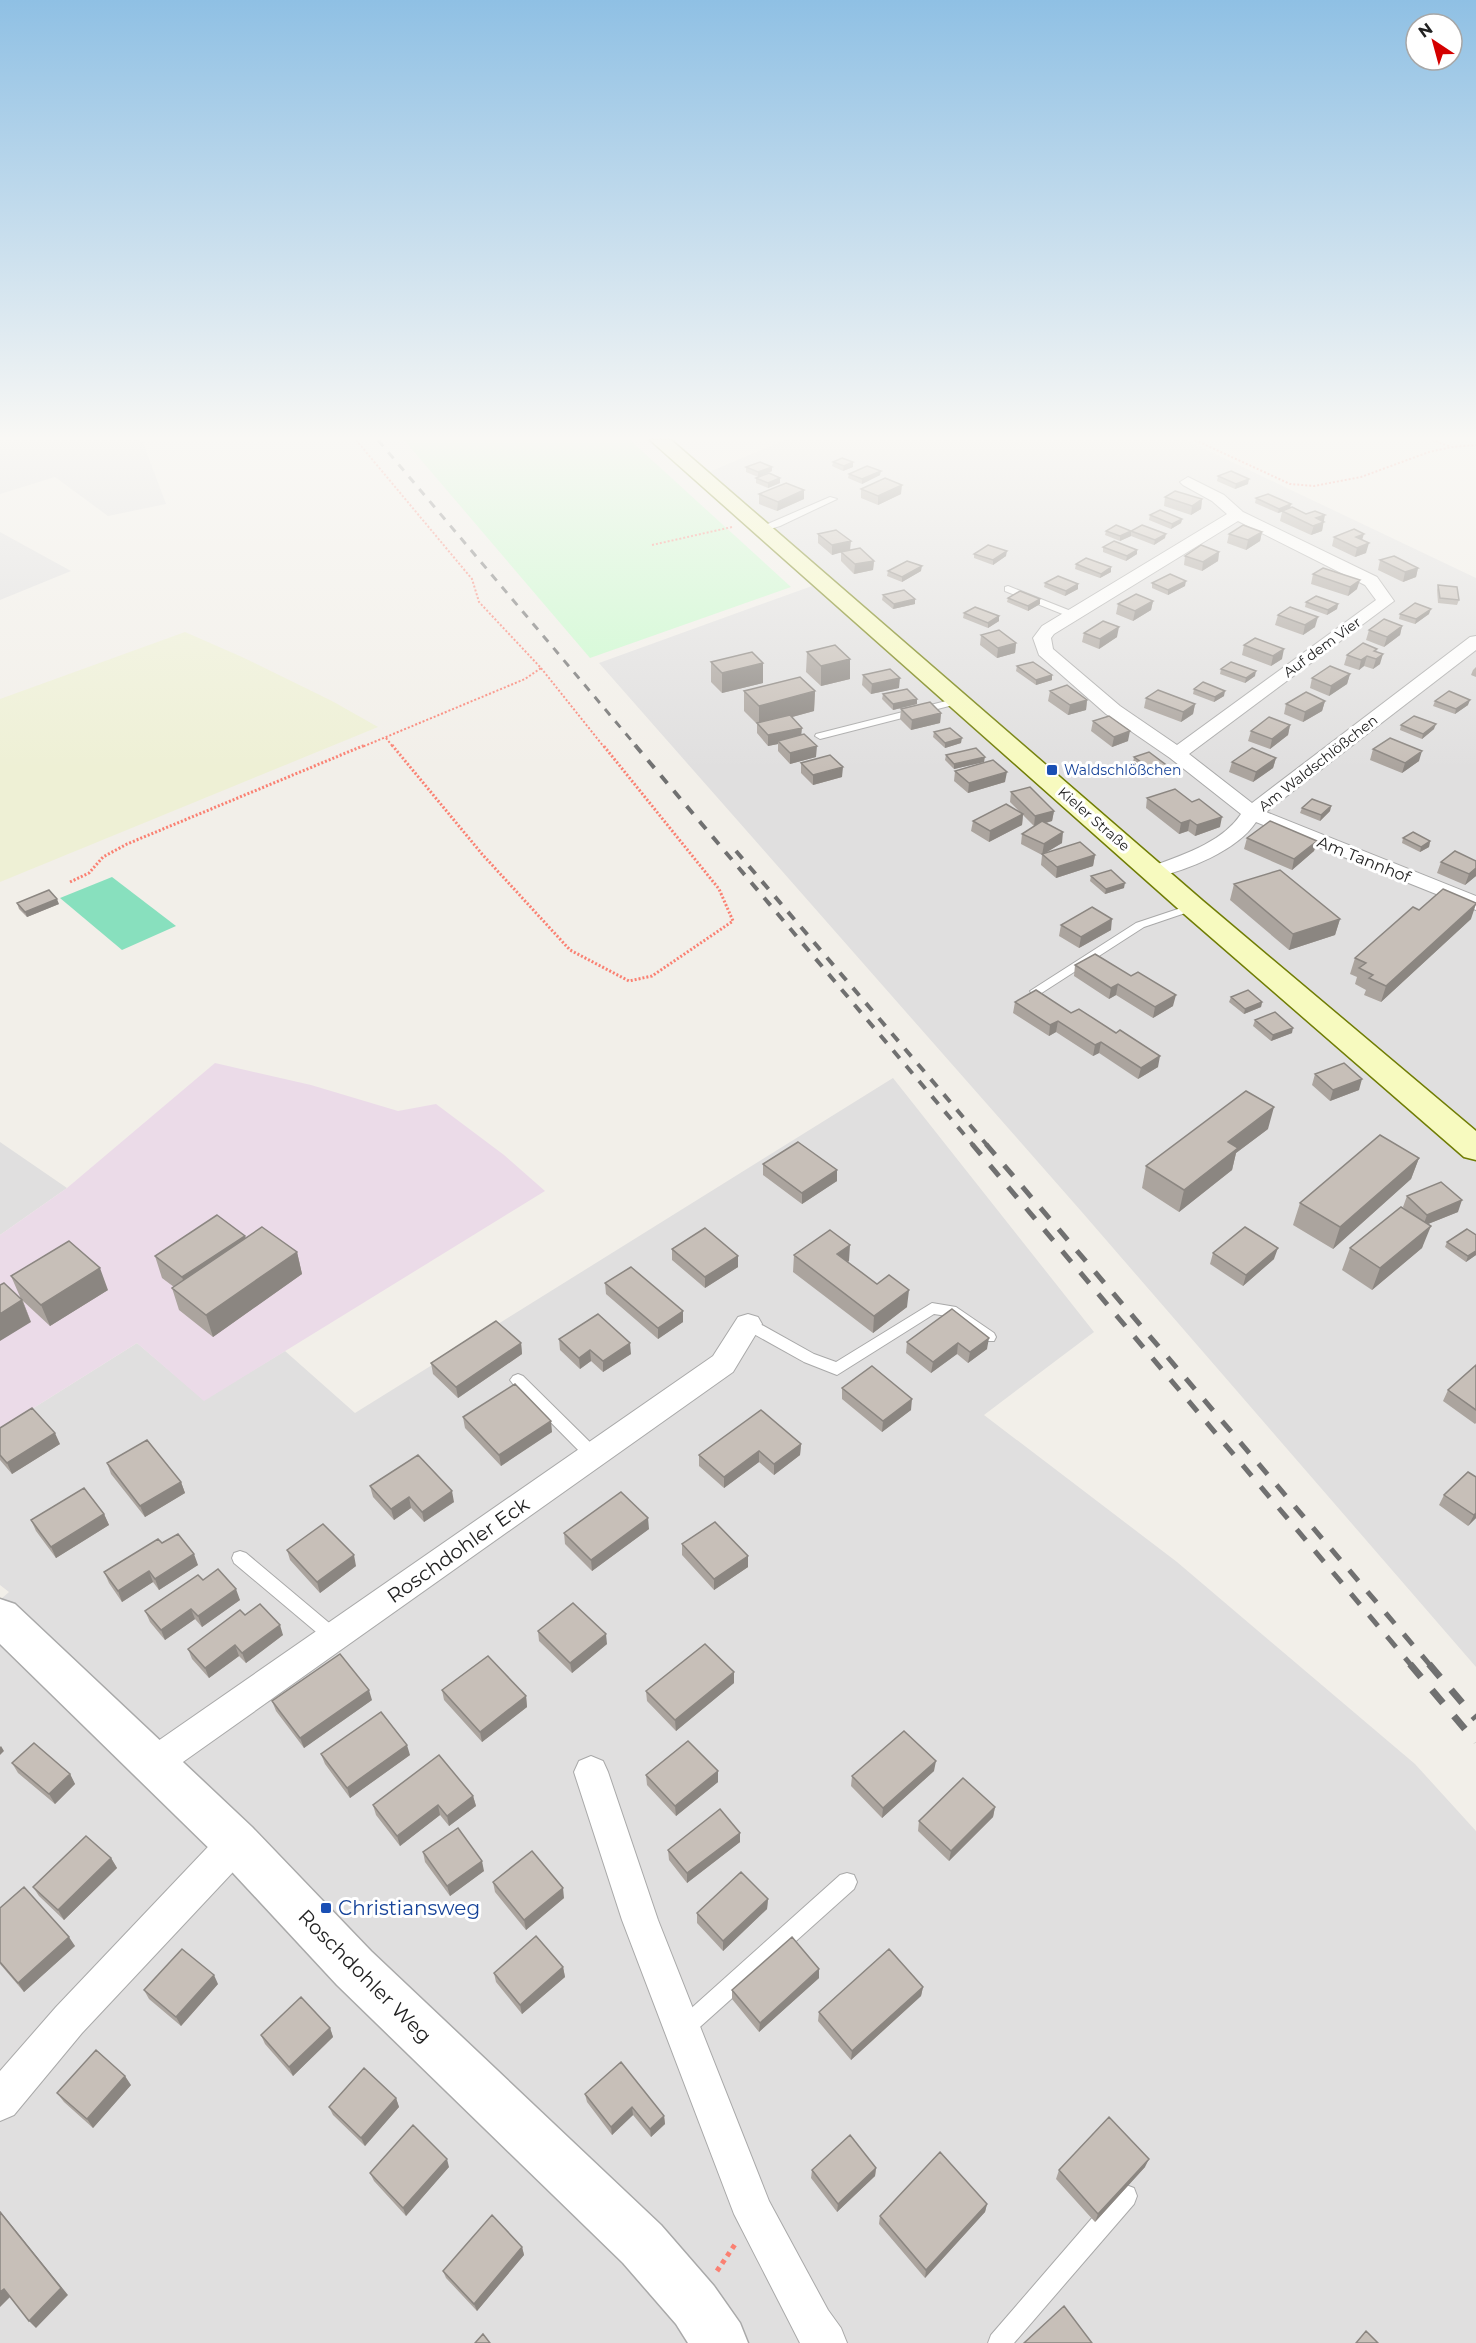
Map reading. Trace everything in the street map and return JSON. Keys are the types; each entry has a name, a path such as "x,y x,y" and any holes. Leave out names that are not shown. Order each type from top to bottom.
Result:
{"main road":[{"name":"Kieler Straße","path":"777,549 958,701 1193,907 1476,1149"}],"street":[{"path":"1181,549 1048,630 1042,638 1045,651 1113,710 1177,754 1252,813"},
{"name":"Auf dem Vier","path":"1177,754 1385,601 1371,581 1307,549"},
{"name":"Am Waldschlößchen","path":"1154,872 1198,856 1241,829 1252,813 1476,641"},
{"name":"Am Tannhof","path":"1252,813 1476,904"},
{"name":"Roschdohler Eck","path":"154,1763 723,1364 748,1324"},
{"name":"Roschdohler Weg","path":"0,1617 236,1843 354,1968 642,2244 708,2324"},
{"path":"591,1772 640,1920 754,2214 813,2325 826,2343"},
{"path":"0,2101 69,2020 236,1843"}],"lane":[{"path":"1008,589 1073,615"},
{"path":"820,736 958,701"},
{"path":"1036,991 1140,925 1193,907"},
{"path":"748,1324 809,1358 837,1369 932,1308 951,1311 988,1337"},
{"path":"518,1380 593,1455"},
{"path":"240,1558 334,1637"},
{"path":"683,2030 847,1882"},
{"path":"999,2343 1126,2196"}],"path":[{"path":"386,738 482,854 570,950 629,981 652,976 734,921 719,889 541,668 479,602 472,579 447,549"},
{"path":"70,882 89,873 103,857 126,844 344,752 386,738 525,679 541,668"},
{"path":"708,2324 754,2214"}],"shaded area":[{"path":"0,549 32,549 71,571 0,600"},
{"path":"772,549 1416,549 1476,578 1476,1667 1081,1211 599,663 812,586"},
{"path":"215,1063 311,1085 398,1111 436,1104 504,1155 545,1191 204,1401 137,1343 0,1429 0,1235 67,1188"},
{"path":"893,1078 1094,1332 984,1415 1177,1562 1415,1764 1476,1831 1476,2343 0,2343 0,1600 9,1592 0,1585 0,1429 137,1343 204,1400 285,1351 355,1413"},
{"path":"0,1142 67,1188 0,1235"}],"green space":[{"path":"497,549 750,549 791,587 590,658"},
{"path":"185,632 332,701 378,727 0,882 0,699"},
{"path":"112,877 176,926 122,950 60,898"}],"building":[{"path":"861,549 874,561 855,564 841,552"},
{"path":"981,549 1007,551 993,560 974,554"},
{"path":"1109,549 1137,550 1127,556"},
{"path":"1195,549 1212,549 1219,552 1203,562 1185,556"},
{"path":"1394,556 1418,568 1405,572 1380,560"},
{"path":"1086,558 1111,567 1101,574 1076,564"},
{"path":"907,561 922,566 902,577 888,571"},
{"path":"1323,568 1360,580 1350,587 1313,574"},
{"path":"1170,574 1186,581 1168,590 1152,583"},
{"path":"1058,576 1078,584 1066,591 1045,583"},
{"path":"1438,585 1457,587 1459,600 1440,598"},
{"path":"904,590 915,599 894,604 883,595"},
{"path":"1020,591 1040,599 1028,606 1008,598"},
{"path":"1136,594 1153,601 1135,611 1118,604"},
{"path":"1316,596 1338,604 1328,610 1306,602"},
{"path":"1415,603 1431,609 1416,619 1400,614"},
{"path":"975,607 999,616 988,623 964,613"},
{"path":"1290,607 1318,617 1305,625 1278,615"},
{"path":"1384,619 1402,626 1387,637 1369,630"},
{"path":"1103,621 1119,627 1100,639 1084,633"},
{"path":"999,630 1016,643 998,648 981,635"},
{"path":"1255,638 1284,649 1273,656 1244,645"},
{"path":"1363,643 1383,654 1376,659 1367,656 1361,660 1347,655"},
{"path":"835,645 850,659 821,666 807,652"},
{"path":"752,652 763,663 722,673 711,662"},
{"path":"1033,662 1052,675 1036,680 1017,666"},
{"path":"1231,662 1256,671 1246,678 1221,669"},
{"path":"1330,666 1350,674 1331,686 1312,678"},
{"path":"890,669 900,678 872,684 863,675"},
{"path":"800,677 815,691 759,706 744,691"},
{"path":"1203,682 1225,691 1215,697 1194,689"},
{"path":"1067,685 1087,700 1070,705 1050,691"},
{"path":"907,689 917,699 893,704 883,694"},
{"path":"1158,690 1195,704 1183,712 1146,698"},
{"path":"1449,691 1470,700 1456,709 1435,701"},
{"path":"1306,692 1325,701 1305,712 1286,704"},
{"path":"930,702 941,713 912,720 901,709"},
{"path":"790,715 802,728 768,735 757,723"},
{"path":"1109,716 1130,731 1114,737 1093,721"},
{"path":"1414,716 1436,724 1423,734 1401,725"},
{"path":"1269,717 1290,725 1272,739 1251,731"},
{"path":"950,728 962,738 945,743 934,732"},
{"path":"804,734 817,746 790,753 778,741"},
{"path":"1390,738 1422,751 1405,763 1373,749"},
{"path":"976,748 985,757 954,764 946,755"},
{"path":"1252,748 1276,758 1256,772 1232,762"},
{"path":"1149,752 1169,767 1155,772 1134,757"},
{"path":"830,755 843,767 813,775 801,763"},
{"path":"993,760 1007,772 969,783 955,771"},
{"path":"1030,787 1054,811 1035,816 1011,792"},
{"path":"1175,789 1192,802 1199,799 1222,817 1197,825 1190,820 1181,823 1147,798"},
{"path":"1312,799 1331,806 1321,815 1302,808"},
{"path":"1006,804 1023,814 990,831 973,821"},
{"path":"1042,821 1063,832 1044,844 1022,834"},
{"path":"1270,821 1317,841 1294,859 1247,838"},
{"path":"1413,832 1430,841 1421,847 1403,838"},
{"path":"1080,842 1095,855 1057,867 1042,854"},
{"path":"1455,851 1476,861 1476,868 1469,874 1441,862"},
{"path":"1111,870 1125,883 1106,889 1091,876"},
{"path":"1280,870 1340,919 1293,934 1234,884"},
{"path":"1443,889 1476,904 1386,986 1369,978 1373,975 1359,968 1366,963 1355,958 1413,907 1419,910"},
{"path":"49,890 57,899 25,912 17,903"},
{"path":"1092,907 1112,919 1081,937 1061,925"},
{"path":"1095,954 1131,976 1138,972 1176,995 1155,1007 1118,984 1111,988 1075,965"},
{"path":"1036,990 1071,1013 1079,1009 1116,1033 1120,1030 1160,1056 1141,1068 1101,1042 1095,1045 1058,1021 1050,1025 1015,1002"},
{"path":"1248,990 1262,1002 1245,1009 1231,997"},
{"path":"1275,1012 1293,1028 1273,1035 1255,1020"},
{"path":"1344,1063 1362,1079 1333,1090 1315,1074"},
{"path":"1246,1091 1274,1107 1228,1142 1238,1148 1184,1190 1146,1166"},
{"path":"1380,1135 1419,1158 1340,1227 1300,1203"},
{"path":"798,1142 837,1170 802,1193 763,1164"},
{"path":"1441,1182 1462,1200 1427,1215 1407,1196"},
{"path":"1401,1207 1431,1226 1380,1268 1350,1248"},
{"path":"217,1215 245,1236 182,1277 155,1256"},
{"path":"262,1227 297,1252 206,1315 172,1288"},
{"path":"1245,1227 1278,1248 1246,1275 1213,1253"},
{"path":"705,1228 738,1256 705,1277 672,1249"},
{"path":"1467,1229 1476,1235 1476,1251 1468,1256 1447,1242"},
{"path":"830,1230 850,1245 837,1254 877,1284 889,1275 909,1290 874,1316 794,1255"},
{"path":"69,1241 100,1268 41,1305 11,1276"},
{"path":"631,1267 683,1311 658,1328 605,1283"},
{"path":"4,1283 22,1300 0,1314 0,1285"},
{"path":"952,1309 989,1338 970,1352 958,1343 933,1362 907,1342"},
{"path":"598,1314 630,1343 603,1361 590,1350 579,1358 559,1339"},
{"path":"496,1321 521,1343 456,1387 431,1363"},
{"path":"1476,1365 1476,1410 1448,1390"},
{"path":"872,1366 912,1399 883,1421 842,1388"},
{"path":"515,1384 551,1421 499,1455 463,1417"},
{"path":"32,1408 55,1433 7,1463 0,1455 0,1428"},
{"path":"761,1410 801,1444 774,1464 759,1451 724,1477 699,1455"},
{"path":"147,1440 181,1482 140,1506 107,1463"},
{"path":"418,1455 452,1491 422,1512 409,1497 391,1509 370,1486"},
{"path":"1468,1472 1476,1477 1476,1513 1474,1515 1444,1495"},
{"path":"84,1488 104,1514 51,1547 31,1520"},
{"path":"621,1492 648,1518 591,1560 564,1533"},
{"path":"715,1522 748,1556 714,1579 682,1544"},
{"path":"323,1524 354,1555 317,1582 287,1550"},
{"path":"178,1534 194,1554 155,1579 149,1571 118,1591 104,1572 158,1539 162,1543"},
{"path":"218,1569 236,1589 198,1616 191,1609 161,1630 145,1611 198,1575 203,1580"},
{"path":"573,1603 606,1634 570,1663 538,1631"},
{"path":"260,1604 280,1625 242,1653 235,1645 205,1668 188,1649 240,1610 245,1615"},
{"path":"705,1644 734,1672 675,1720 646,1691"},
{"path":"340,1654 369,1690 300,1738 272,1701"},
{"path":"488,1656 526,1696 480,1732 442,1690"},
{"path":"381,1712 407,1745 347,1788 321,1754"},
{"path":"904,1731 936,1761 883,1808 852,1776"},
{"path":"688,1741 718,1771 675,1806 646,1775"},
{"path":"34,1743 70,1774 49,1794 12,1763"},
{"path":"439,1755 473,1796 447,1816 438,1805 397,1836 373,1805"},
{"path":"963,1778 995,1807 951,1851 919,1821"},
{"path":"720,1809 740,1833 687,1873 668,1850"},
{"path":"458,1828 482,1861 447,1886 423,1852"},
{"path":"86,1836 111,1858 58,1910 33,1887"},
{"path":"532,1851 563,1888 524,1920 493,1882"},
{"path":"741,1872 768,1899 723,1941 697,1913"},
{"path":"24,1887 69,1937 18,1983 0,1962 0,1908"},
{"path":"536,1936 563,1967 520,2005 494,1973"},
{"path":"792,1937 819,1969 760,2023 732,1990"},
{"path":"182,1949 214,1975 176,2017 144,1990"},
{"path":"889,1949 923,1987 852,2051 819,2012"},
{"path":"301,1997 330,2028 289,2067 261,2035"},
{"path":"96,2050 125,2076 87,2119 57,2093"},
{"path":"621,2062 664,2116 650,2129 632,2107 611,2127 585,2094"},
{"path":"364,2068 396,2098 361,2138 329,2107"},
{"path":"1109,2117 1149,2159 1098,2214 1059,2170"},
{"path":"413,2125 447,2159 403,2208 370,2173"},
{"path":"850,2135 876,2168 838,2204 812,2170"},
{"path":"940,2152 987,2204 926,2270 880,2216"},
{"path":"0,2212 61,2288 29,2321 4,2289 0,2292"},
{"path":"492,2215 522,2247 474,2304 443,2271"},
{"path":"1064,2306 1092,2343 1024,2343"},
{"path":"1366,2331 1378,2343 1356,2343"},
{"path":"483,2334 490,2343 475,2343"}],"railway":[{"path":"470,549 637,747"},
{"path":"635,745 973,1145"},
{"path":"736,851 987,1145"},
{"path":"972,1144 1411,1665"},
{"path":"986,1144 1430,1665"},
{"path":"1410,1664 1476,1742"},
{"path":"1429,1664 1476,1719"}],"place":[{"name":"Waldschlößchen","path":"1052,770"},
{"name":"Christiansweg","path":"326,1908"}]}
